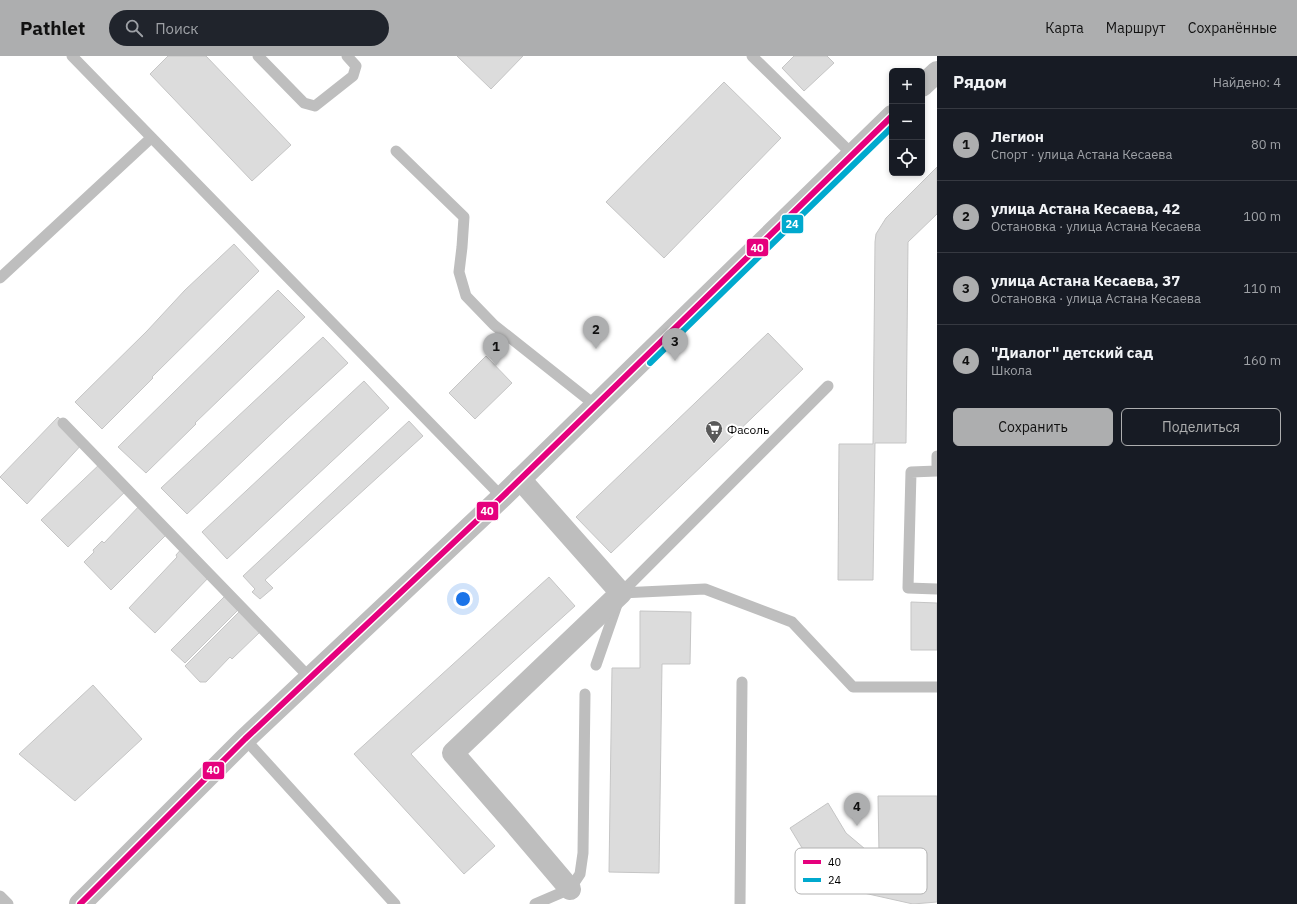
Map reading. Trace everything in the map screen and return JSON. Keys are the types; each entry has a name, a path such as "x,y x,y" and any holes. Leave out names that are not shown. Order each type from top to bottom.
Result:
{"street":[{"path":"925,83 937,72"},
{"path":"80,904 245,739 502,497 889,119"},
{"path":"520,479 621,593 453,753 570,889"}],"lane":[{"path":"72,56 502,497"},
{"path":"258,56 304,104 315,106 353,76 356,66 347,56"},
{"path":"752,56 852,154"},
{"path":"0,278 151,138"},
{"path":"396,151 464,217 459,272 466,296 494,325 595,405"},
{"path":"596,665 621,593 828,386"},
{"path":"62,423 310,678"},
{"path":"937,456 937,470 911,472 908,588 937,589"},
{"path":"621,593 705,589 792,622 853,687 937,687"},
{"path":"740,904 742,682"},
{"path":"536,904 570,889 580,874 583,853 585,694"},
{"path":"245,739 396,904"},
{"path":"0,896 8,904"}],"building":[{"path":"168,56 206,56 291,145 252,181 150,74"},
{"path":"457,56 523,56 491,89"},
{"path":"794,56 827,56 834,63 804,91 782,68"},
{"path":"724,82 781,138 664,258 606,202"},
{"path":"937,167 937,214 908,242 906,443 875,443 873,580 838,580 839,444 873,444 876,234 886,218"},
{"path":"234,244 259,271 102,429 75,402 147,331 185,290"},
{"path":"278,290 305,317 195,423 196,424 146,473 118,447"},
{"path":"768,333 803,369 611,553 576,517"},
{"path":"323,337 348,363 187,514 161,488"},
{"path":"486,356 512,383 475,419 449,393"},
{"path":"364,381 389,408 227,559 202,532"},
{"path":"58,417 84,442 27,504 0,477"},
{"path":"409,421 423,436 265,580 273,588 260,599 252,592 255,589 243,576"},
{"path":"102,462 129,488 68,547 41,520"},
{"path":"143,502 170,531 111,590 84,562 94,552 93,550 102,541 104,543"},
{"path":"184,546 212,574 155,633 129,608 177,557 176,555"},
{"path":"549,577 575,606 411,754 495,846 464,874 354,754"},
{"path":"230,591 244,604 185,663 171,650"},
{"path":"911,602 937,603 937,650 911,650"},
{"path":"240,611 261,631 232,659 230,657 206,682 200,682 185,666"},
{"path":"640,611 691,612 690,664 662,664 659,873 609,872 612,668 640,668"},
{"path":"93,685 142,739 75,801 19,754"},
{"path":"878,796 937,796 937,902 913,904 868,894 927,894 927,848 879,848"},
{"path":"828,803 846,833 864,848 802,848 790,828"}],"transit line":[{"name":"40","path":"80,904 245,739 502,497 889,119"},
{"name":"24","path":"650,363 889,130"}],"place":[{"name":"улица Астана Кесаева, 42","path":"596,349"},
{"name":"улица Астана Кесаева, 37","path":"675,361"},
{"name":"Легион","path":"496,366"},
{"name":"Фасоль","path":"714,444"},
{"name":"\"Диалог\" детский сад","path":"857,826"}]}
